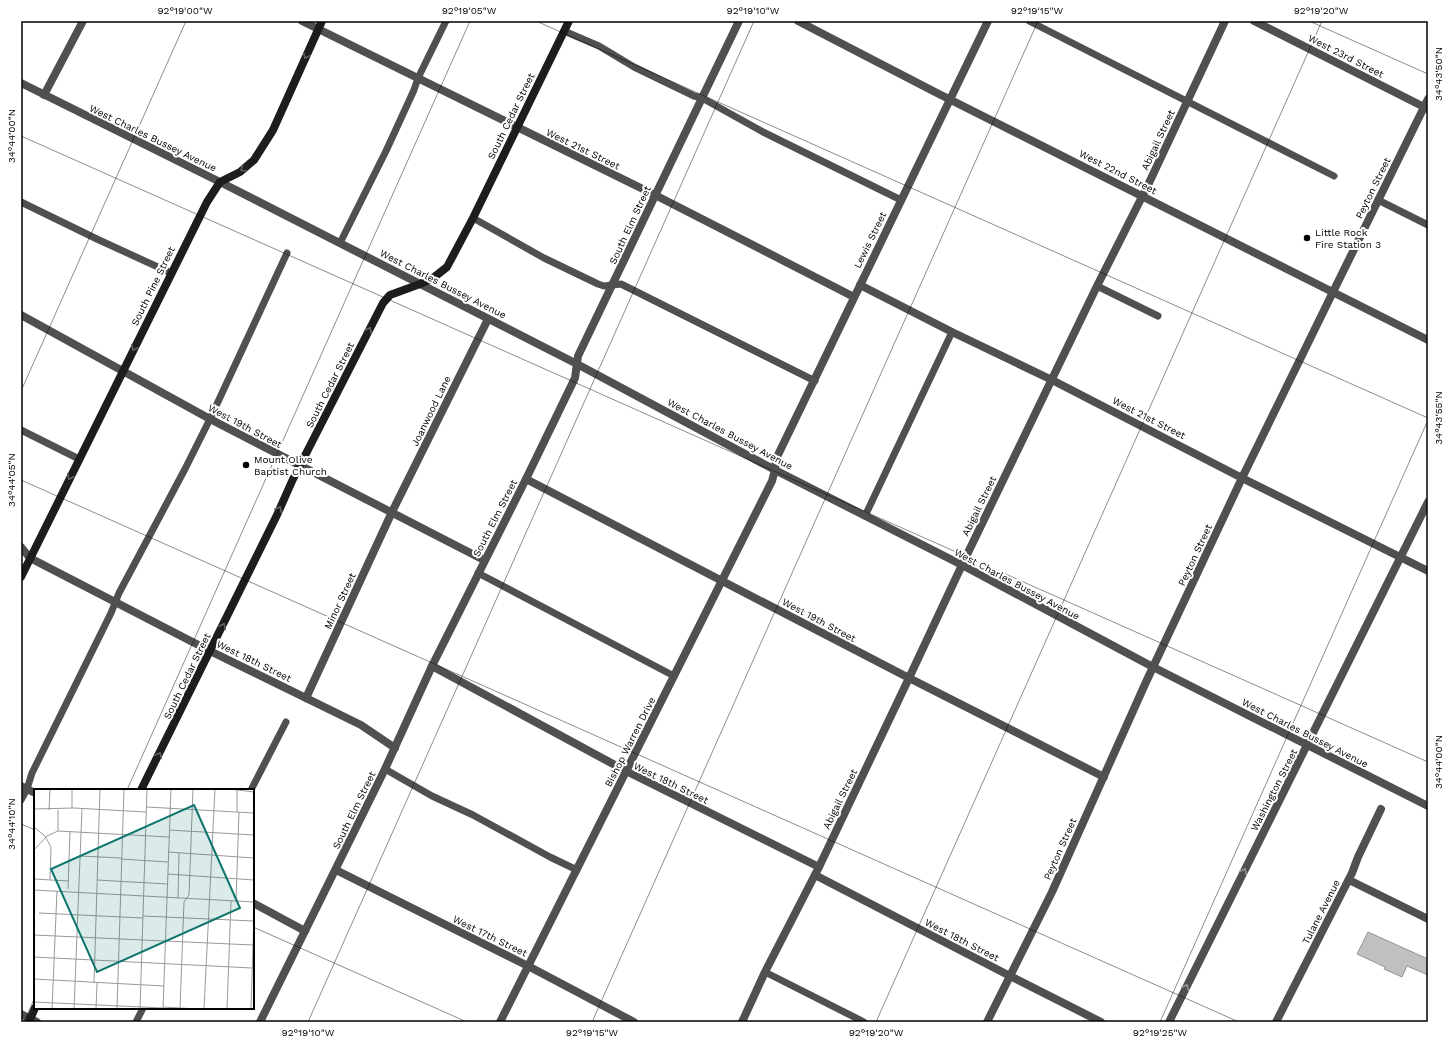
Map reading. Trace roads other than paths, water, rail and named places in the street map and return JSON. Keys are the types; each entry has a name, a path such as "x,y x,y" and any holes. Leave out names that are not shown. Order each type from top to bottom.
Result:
{"main road":[{"name":"South Cedar Street","path":"141,789 300,466 383,302 390,294 420,284 439,274 447,267 473,218 569,21"},
{"path":"220,182 240,172 250,164 265,143 273,130 320,25"},
{"name":"South Pine Street","path":"21,577 171,273 207,202 220,182"},
{"path":"32,1021 35,1009"}],"street":[{"path":"44,95 83,21"},
{"name":"West 21st Street","path":"302,21 320,25 418,78 655,195 854,298"},
{"name":"South Elm Street","path":"260,1022 385,769 432,666 575,378 578,356 739,21"},
{"name":"West 22nd Street","path":"798,21 1428,340"},
{"name":"Lewis Street","path":"775,470 776,459 988,21"},
{"name":"Abigail Street","path":"742,1022 765,972 817,871 962,565 1225,21"},
{"name":"West 23rd Street","path":"1254,21 1426,108"},
{"name":"West Charles Bussey Avenue","path":"21,83 220,182 577,364 775,470 962,565 1153,667 1428,806"},
{"name":"Peyton Street","path":"986,1022 1052,892 1153,667 1242,478 1378,200 1426,108 1428,99"},
{"name":"West 21st Street","path":"860,285 952,332 1052,380 1242,478 1428,571"},
{"name":"West 19th Street","path":"21,315 210,419 484,560"},
{"name":"Joanwood Lane","path":"392,512 488,319"},
{"name":"Bishop Warren Drive","path":"500,1022 772,481 775,470"},
{"name":"West 19th Street","path":"526,479 909,678 1104,776"},
{"name":"Washington Street","path":"1169,1022 1428,502"},
{"name":"Minor Street","path":"306,698 392,512"},
{"name":"West 18th Street","path":"21,547 30,558 210,651 361,725 395,748"},
{"name":"West 18th Street","path":"432,666 626,772 817,871 1010,976 1101,1022"},
{"path":"24,787 34,792"},
{"name":"Tulane Avenue","path":"1276,1022 1349,880 1381,809"},
{"name":"West 17th Street","path":"336,870 528,966 634,1022"},
{"path":"1349,880 1428,919"},
{"path":"254,904 305,931"},
{"path":"21,1014 32,1021"}],"lane":[{"path":"340,243 386,150 414,90 418,78 446,21"},
{"path":"1029,21 1334,176"},
{"path":"564,31 599,46 634,67 694,96 702,98 763,132 901,200"},
{"path":"1378,200 1428,225"},
{"path":"21,202 171,273"},
{"path":"473,218 544,258 598,284 604,286 621,284 815,381"},
{"path":"21,800 24,787 112,613 115,602 210,419 286,253"},
{"path":"1097,286 1158,316"},
{"path":"865,516 952,332"},
{"path":"21,430 79,459"},
{"path":"478,573 674,676"},
{"path":"252,789 286,722"},
{"path":"385,769 432,796 472,815 577,870"},
{"path":"765,972 864,1022"},
{"path":"136,1022 142,1009"}],"place":[{"name":"Little Rock Fire Station 3","path":"1307,238"},
{"name":"Mount Olive Baptist Church","path":"246,465"}]}
